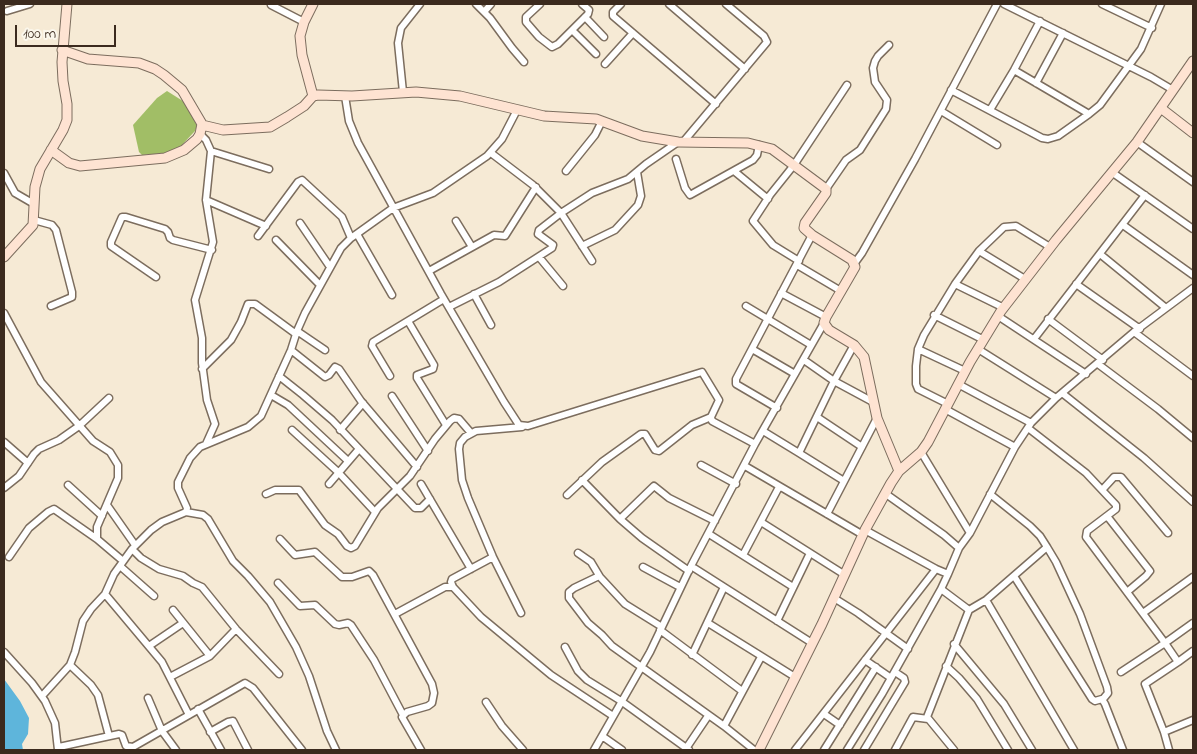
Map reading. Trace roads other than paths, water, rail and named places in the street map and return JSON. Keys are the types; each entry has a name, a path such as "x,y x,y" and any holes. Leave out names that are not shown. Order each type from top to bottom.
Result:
{"street":[{"path":"7,11 30,4"},
{"path":"4,257 30,229 34,220 35,187 40,169 63,130 68,113 62,70 62,50 67,4"},
{"path":"313,4 304,22 300,36 300,46 313,96"},
{"path":"403,92 398,43 401,28 420,4"},
{"path":"476,4 524,62"},
{"path":"484,12 491,4"},
{"path":"540,4 526,19 528,24 544,42 554,47 585,17 589,10 582,4"},
{"path":"621,4 613,15 716,104"},
{"path":"669,4 745,69"},
{"path":"448,306 499,282 554,247 539,235 538,232 560,212 592,193 628,179 681,142 716,104 766,45 766,38 726,4"},
{"path":"594,750 642,666 680,588 763,431 854,269 854,264 862,254 941,111 997,4"},
{"path":"1004,4 1169,88"},
{"path":"1102,4 1152,28"},
{"path":"952,90 1045,139 1058,136 1100,105 1141,49 1162,4"},
{"path":"271,5 304,22"},
{"path":"585,17 604,37"},
{"path":"990,110 1040,22"},
{"path":"572,30 596,54"},
{"path":"605,64 633,33"},
{"path":"1036,83 1063,33"},
{"path":"854,264 804,228 805,223 826,193 826,189 846,160 860,150 886,109 887,100 875,82 874,68 878,56 889,45"},
{"path":"62,50 88,60 139,63 164,75 182,90 196,111 201,130 211,151 206,200 212,236 212,250 196,300 202,338 202,369 207,400 215,424 206,444"},
{"path":"759,750 834,598 864,532 900,471 921,452 965,371 998,316 1050,247 1137,142 1162,109 1169,88 1193,61"},
{"path":"1014,70 1089,114"},
{"path":"840,291 773,245 754,223 754,218 794,165 847,85"},
{"path":"201,130 270,127 304,106 313,96 403,92 460,96 544,116 602,121 633,134 681,142 748,143 759,145 772,149 826,189"},
{"path":"345,96 345,106 352,132 448,306 514,420 522,427"},
{"path":"1162,109 1193,133"},
{"path":"186,512 187,508 179,494 178,482 190,458 195,451 206,444 248,427 262,416 291,350 296,332 341,248 351,238 393,208 433,193 491,153 502,139 517,110"},
{"path":"941,111 997,145"},
{"path":"566,171 594,135 602,121"},
{"path":"51,150 69,163 80,166 151,160 176,154 191,144 201,130"},
{"path":"1137,142 1193,182"},
{"path":"676,159 685,188 690,194 756,158 759,145"},
{"path":"211,151 268,169"},
{"path":"491,153 536,187 560,212 592,261"},
{"path":"734,171 768,199"},
{"path":"582,246 615,230 638,205 641,196 637,172"},
{"path":"4,173 15,192 34,204"},
{"path":"1113,173 1193,229"},
{"path":"258,236 298,182 302,180 342,218 351,238"},
{"path":"429,271 494,235 505,236 536,187"},
{"path":"1034,339 1145,195"},
{"path":"206,200 266,226"},
{"path":"156,276 111,246 110,242 122,217 164,229 173,240 212,250"},
{"path":"34,220 52,226 56,230 72,292 72,297 51,306"},
{"path":"456,221 472,247"},
{"path":"300,222 330,267"},
{"path":"1123,225 1193,275"},
{"path":"1015,447 921,392 916,387 918,349 934,315 955,284 979,251 1000,230 1012,226 1022,229 1050,247"},
{"path":"357,234 392,294"},
{"path":"777,408 736,384 736,379 812,235"},
{"path":"276,240 320,285"},
{"path":"979,251 1025,279"},
{"path":"1100,254 1166,308"},
{"path":"539,257 563,286"},
{"path":"955,284 1004,308"},
{"path":"1076,284 1137,330 1193,376"},
{"path":"847,750 893,675 942,589 959,548 970,533 1015,447 1029,425 1056,398 1137,330 1193,288"},
{"path":"781,293 825,320 828,330 854,345 864,357 877,418 900,471"},
{"path":"474,294 491,325"},
{"path":"390,376 372,344 375,340 444,299"},
{"path":"202,369 231,340 248,304 255,304 325,350"},
{"path":"746,306 811,345"},
{"path":"4,313 41,382 79,426 94,441 110,452 118,465 118,478 97,527 98,539"},
{"path":"934,315 984,340"},
{"path":"998,316 1086,374"},
{"path":"1048,319 1193,438"},
{"path":"408,321 434,365 433,369 417,375 416,378 446,425"},
{"path":"799,453 854,345"},
{"path":"752,349 795,374"},
{"path":"918,349 965,371"},
{"path":"978,349 1056,398"},
{"path":"291,350 326,377 334,368 338,368 363,403 417,466"},
{"path":"804,360 834,381 873,402"},
{"path":"522,613 493,557 468,498 460,469 460,442 471,433 522,427 702,372 719,397 719,403 711,417 692,424 659,451 655,450 645,434 641,434 602,462 567,495"},
{"path":"279,376 303,394 415,508 420,508 430,499"},
{"path":"958,384 1029,425 1076,465 1116,505 1116,509 1087,532 1086,537 1178,662"},
{"path":"1062,393 1144,458 1193,502"},
{"path":"271,395 288,405 348,461"},
{"path":"392,396 428,451"},
{"path":"4,488 19,476 39,449 60,440 79,426 109,398"},
{"path":"340,430 363,403"},
{"path":"711,417 714,422 756,444"},
{"path":"817,417 862,447"},
{"path":"266,494 275,490 299,490 326,525 338,534 347,546 351,548 355,546 375,512 417,466 446,425 454,418 459,419 471,433"},
{"path":"827,514 877,418"},
{"path":"292,430 338,472 375,512"},
{"path":"763,431 844,481"},
{"path":"4,442 28,462"},
{"path":"329,484 359,449"},
{"path":"921,452 970,533"},
{"path":"701,465 736,484"},
{"path":"745,466 827,514 948,574"},
{"path":"1102,489 1114,476 1121,477 1168,533"},
{"path":"582,480 620,519 642,538 812,643"},
{"path":"421,484 471,569"},
{"path":"68,485 102,516"},
{"path":"620,519 654,486 669,498 715,521"},
{"path":"743,554 779,487"},
{"path":"886,494 944,535 959,548"},
{"path":"990,494 1040,536 1056,562 1080,614 1107,687 1108,692 1103,699 1092,700 1014,576"},
{"path":"107,505 141,558 160,569 183,576 202,587 236,629 279,674"},
{"path":"9,558 29,528 50,510 58,511 98,539 154,596"},
{"path":"42,696 70,665 83,621 105,594 121,564 133,547 150,530 162,522 186,512 203,515 208,519 233,561 270,602 296,648 309,676 335,750"},
{"path":"1106,516 1150,571 1127,592"},
{"path":"761,522 845,575"},
{"path":"709,534 793,587"},
{"path":"280,538 295,555 315,552 342,577 352,577 365,572 371,572 430,679 434,693 434,701 428,706 403,715"},
{"path":"928,719 954,644 969,610 986,600 1047,547"},
{"path":"578,552 594,565 599,576 625,604 661,628 692,655 742,691"},
{"path":"777,621 810,553"},
{"path":"493,557 452,579 453,587 481,617 551,675 614,716"},
{"path":"643,567 680,588"},
{"path":"795,750 865,660 884,631 936,569"},
{"path":"599,576 570,590 568,594 588,623 602,634 612,646 724,726 754,750"},
{"path":"1143,614 1193,577"},
{"path":"278,584 300,606 315,605 335,624 342,625 348,623 351,625 374,660 403,715 404,722 421,750"},
{"path":"395,614 445,587 453,587"},
{"path":"692,655 724,587"},
{"path":"942,589 969,610"},
{"path":"105,594 162,662 189,715"},
{"path":"834,598 908,649"},
{"path":"986,600 1074,750"},
{"path":"173,610 210,656"},
{"path":"149,646 183,622"},
{"path":"708,623 795,677"},
{"path":"1122,672 1193,623"},
{"path":"170,677 210,656 236,629"},
{"path":"954,644 1004,704 1032,750"},
{"path":"565,647 582,676 621,701 687,750 708,716"},
{"path":"1169,750 1146,684 1193,651"},
{"path":"4,652 42,696 54,719 58,748 119,734 122,735 126,746 130,747 139,744 242,684 247,684 253,688 302,750"},
{"path":"724,726 761,657"},
{"path":"864,750 905,682 904,678 893,675 865,660"},
{"path":"70,665 91,685 98,695 109,736"},
{"path":"946,666 977,699 1008,750"},
{"path":"824,750 876,667"},
{"path":"148,698 162,731 176,750"},
{"path":"1103,699 1123,750"},
{"path":"486,702 506,731 523,750"},
{"path":"198,710 221,750"},
{"path":"824,714 840,725"},
{"path":"895,750 913,717 928,719 954,750"},
{"path":"1164,732 1193,720"},
{"path":"210,732 228,722 234,721 248,750"},
{"path":"602,736 622,750"}],"water":[{"path":"4,679 20,701 29,718 28,734 22,744 23,750 4,750"}]}
